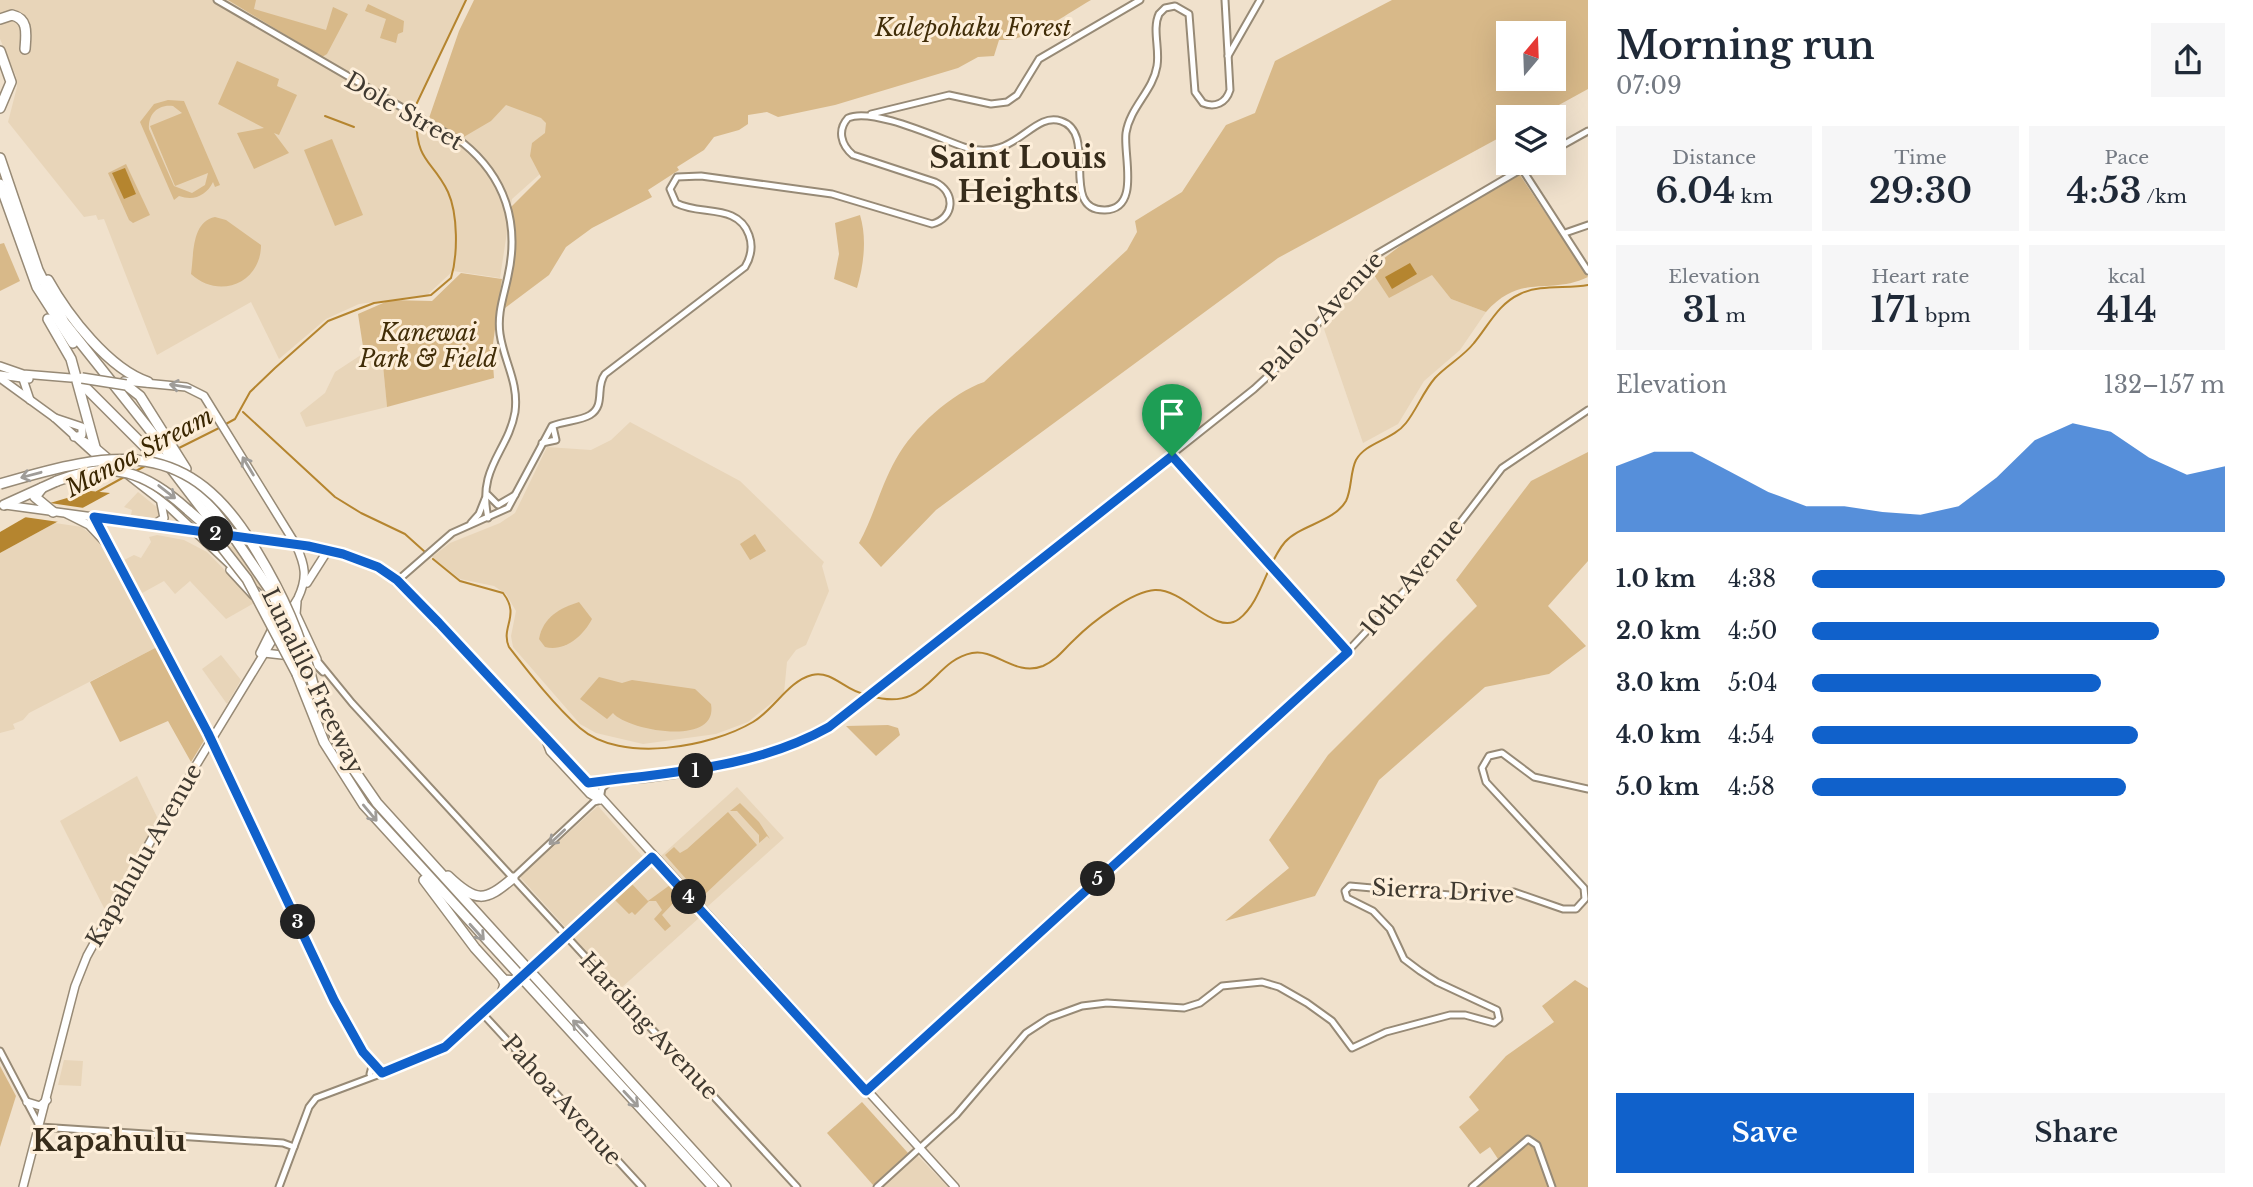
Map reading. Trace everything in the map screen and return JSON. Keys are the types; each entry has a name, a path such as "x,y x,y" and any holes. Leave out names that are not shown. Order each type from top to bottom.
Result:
{"highway":[{"path":"0,19 12,15 22,19 26,30 25,49"},
{"path":"0,51 11,84 0,108"},
{"path":"0,61 7,79 6,88 0,94"},
{"name":"Lunalilo Freeway","path":"0,148 27,242 51,300 154,446"},
{"name":"Lunalilo Freeway","path":"0,184 30,271 45,303 68,337 154,446 173,461 203,497 279,605 347,760 396,825 727,1187"},
{"path":"27,242 58,299 75,321 128,374 148,382"},
{"path":"45,303 48,319 76,372 85,417 95,447"},
{"path":"76,380 154,446"},
{"path":"76,380 125,383 140,396 160,430 173,461"},
{"path":"76,425 85,417"},
{"path":"0,484 57,468 116,458 162,464 194,478 214,492 237,518 276,584 303,644 313,684"},
{"name":"Lunalilo Freeway","path":"173,461 267,602 324,741 343,775 398,845 713,1187"},
{"path":"2,505 89,470 120,471 157,484 203,523 247,579 298,674"},
{"path":"44,487 35,497 45,509"},
{"path":"396,825 472,895 489,896 513,878"},
{"path":"398,845 469,941 502,978 505,984 502,994"},
{"path":"502,978 516,981"}],"main road":[{"path":"0,367 39,377 76,380"},
{"path":"0,367 23,379 30,400"},
{"path":"4,380 39,377"},
{"path":"28,389 29,384 39,377"},
{"path":"23,379 20,389 30,400"},
{"path":"4,380 55,418 98,457 116,465"},
{"name":"Kapahulu Avenue","path":"23,1187 81,970 127,882 279,624 298,598 305,568 296,545 228,433 196,390 148,382 125,383"},
{"path":"55,418 82,427 83,433 80,437 74,436"},
{"path":"74,436 95,447 116,465"},
{"name":"Harding Avenue","path":"116,465 196,532 227,563 279,624"},
{"path":"153,525 164,518 159,500"},
{"path":"2,505 196,532 228,531 328,550 369,563 397,580 588,783 652,857 955,1187"},
{"path":"70,515 89,525 105,542"},
{"path":"227,563 223,552 228,531"},
{"path":"302,589 328,550"},
{"name":"Harding Avenue","path":"227,563 279,624"},
{"path":"264,653 313,659 296,614 298,598"},
{"path":"254,667 279,624"},
{"path":"547,742 557,758 590,794 601,800"},
{"path":"27,1102 40,1106 48,1099"},
{"path":"28,1176 33,1187"}],"street":[{"name":"Dole Street","path":"218,0 431,124 463,144 490,169 509,209 514,234 499,321 500,336 514,379 515,412 510,430 492,461 486,492 488,518"},
{"path":"397,580 446,536 509,508 540,445 553,426 591,414 599,404 600,382 605,374 737,274 747,262 751,242 743,224 725,213 676,203 670,189 677,177 701,176 832,194 926,224 939,222 946,216 951,201 941,185 856,157 846,149 841,133 844,122 854,115 869,115 950,95 991,104 1007,102 1017,95 1039,59 1140,0"},
{"path":"869,115 982,151 1012,144 1042,121 1053,119 1065,122 1078,140 1083,197 1093,207 1107,210 1120,204 1127,191 1126,130 1156,70 1156,21 1161,11 1170,6 1178,6 1190,16 1194,90 1203,103 1216,105 1228,95 1225,0"},
{"path":"1228,56 1260,0"},
{"path":"1566,143 1588,131"},
{"name":"Palolo Avenue","path":"588,783 695,772 770,752 815,735 876,691 1172,456 1292,354 1377,254 1511,175"},
{"path":"1525,175 1588,271"},
{"path":"1565,233 1588,225"},
{"name":"10th Avenue","path":"866,1091 1348,652 1424,570 1502,468 1588,410"},
{"path":"540,445 556,440 553,426"},
{"path":"1172,456 1348,652"},
{"path":"486,492 491,502 498,505 517,493"},
{"path":"466,526 479,514 486,492"},
{"path":"94,517 211,740 354,1039 382,1073"},
{"name":"Harding Avenue","path":"279,624 797,1187"},
{"name":"Sierra Drive","path":"919,1149 973,1097 1030,1030 1055,1015 1088,1004 1143,1004 1184,1009 1200,1003 1222,986 1262,982 1279,986 1332,1021 1352,1048 1386,1032 1457,1014 1494,1023 1499,1018 1497,1010 1437,982 1412,965 1404,958 1390,929 1365,905 1347,898 1345,890 1350,886 1472,897 1514,892 1566,910 1576,909 1586,898 1583,886 1486,782 1482,768 1489,755 1499,752 1534,776 1588,789"},
{"path":"557,758 588,783"},
{"path":"513,878 594,802 601,800 604,786 613,780"},
{"path":"279,1187 313,1101 439,1052 652,857"},
{"name":"Pahoa Avenue","path":"482,1013 642,1187"},
{"path":"0,1051 40,1127 282,1143 294,1147"},
{"path":"370,1074 373,1063"},
{"path":"358,1082 370,1074 382,1073"},
{"path":"1472,1187 1519,1145 1529,1140 1537,1145 1552,1187"},
{"path":"877,1187 919,1149"}],"shaded area":[{"path":"0,0 466,0 413,108 436,122 528,93 567,150 512,199 500,278 453,271 427,295 359,304 326,319 279,359 251,302 157,355 104,219 98,220 96,215 84,217 8,122 17,87 16,76 0,39"},
{"path":"125,168 136,194 124,199 112,173"},
{"path":"1410,263 1417,274 1392,289 1385,277"},
{"path":"1370,269 1375,278 1432,274 1451,299 1486,312 1460,350 1424,381 1398,424 1363,443 1324,329"},
{"path":"364,353 382,355 387,407 306,427 300,413 325,393 335,372"},
{"path":"630,422 740,481 824,562 822,566 829,591 806,645 796,650 787,662 784,693 748,722 716,734 643,744 596,733 580,724 513,647 511,636 516,611 506,594 494,586 460,579 432,557 450,543 500,523 515,513 547,447 591,450 611,440"},
{"path":"91,491 110,493 0,553 0,532 50,503"},
{"path":"138,492 159,509 162,516 158,519 131,515 132,510 124,507"},
{"path":"55,523 82,527 99,542 157,647 29,713 23,720 13,724 15,729 0,733 0,553"},
{"path":"157,535 184,540 207,552 256,602 226,619 190,581 175,594 164,581 135,597 122,561 134,555 141,558 151,542 149,537"},
{"path":"228,546 262,552 289,600 280,614 257,589"},
{"path":"221,655 241,680 227,704 202,669"},
{"path":"137,776 158,819 109,910 104,908 60,821"},
{"path":"737,787 784,838 707,907 661,856"},
{"path":"598,806 644,858 567,929 520,877"},
{"path":"651,863 700,917 620,989 571,935"},
{"path":"64,1060 83,1061 81,1086 58,1085"},
{"path":"915,1156 948,1187 880,1187"}],"green space":[{"path":"228,0 256,0 254,9 326,30 333,7 348,14 327,54 322,57"},
{"name":"Kalepohaku Forest","path":"474,0 1091,0 1035,32 999,40 994,56 978,57 958,68 835,105 778,117 767,112 748,115 748,124 739,130 714,137 704,150 648,190 652,197 592,228 566,247 549,275 505,308 503,297 514,234 509,209 541,177 530,156 532,143 545,133 546,123 541,118 506,105 491,121 462,138 429,118 459,31"},
{"path":"1392,0 1588,0 1588,89 1559,105 1496,105 1496,140 1278,258 936,510 881,567 859,543 891,469 912,435 934,413 959,394 984,382 1127,250 1137,232 1135,221 1182,192 1226,125 1255,113 1275,61"},
{"path":"368,4 404,21 403,32 398,34 396,43 380,38 386,19 365,11"},
{"path":"237,61 279,79 277,86 297,95 279,135 274,133 289,153 254,169 237,133 264,128 218,104"},
{"path":"168,100 184,101 220,185 215,187 213,182 207,191 199,196 179,196 174,200 140,122 154,104","holes":["173,106 182,113 150,126 175,186 208,173 205,185 192,193 174,186 149,129 150,119 159,108"]},
{"path":"332,139 363,215 335,226 304,150"},
{"path":"126,164 150,215 133,223 129,220 108,173"},
{"path":"1520,175 1588,277 1560,285 1524,288 1512,292 1486,312 1451,299 1432,275 1389,298 1370,269 1413,236"},
{"path":"860,215 864,251 857,288 834,279 839,254 835,223"},
{"path":"215,217 226,220 261,245 254,269 236,284 214,286 191,274 198,232 207,220"},
{"path":"4,243 20,281 0,291 0,244"},
{"name":"Kanewai Park & Field","path":"461,273 502,279 492,351 494,378 387,407 382,355 364,353 358,314 390,300 432,301"},
{"path":"1588,452 1588,561 1548,606 1586,646 1549,674 1485,687 1379,780 1315,896 1225,921 1289,868 1269,840 1328,755 1477,606 1456,580 1531,481"},
{"path":"755,534 766,551 750,560 740,544"},
{"path":"579,602 592,619 588,625 578,637 566,645 545,647 539,639 548,619 565,607"},
{"path":"157,647 205,739 191,762 168,721 120,742 90,682"},
{"path":"599,677 622,683 632,680 695,689 711,704 710,718 701,726 687,731 635,725 613,713 607,719 580,699"},
{"path":"888,725 898,728 900,735 876,756 846,726"},
{"path":"740,803 759,822 770,839 767,836 759,843 759,835 737,811 730,811"},
{"path":"728,812 757,845 702,897 665,855 674,847 680,853 687,849"},
{"path":"631,883 648,901 670,885 680,896 662,915 671,926 665,931 654,919 662,910 656,901 649,901 635,915 632,912 629,914 614,899"},
{"path":"1575,980 1588,988 1588,1187 1478,1187 1502,1165 1490,1147 1480,1154 1459,1127 1479,1110 1469,1097 1506,1056 1554,1022 1542,1006"},
{"path":"0,1066 16,1096 0,1147"},
{"path":"862,1102 908,1153 873,1185 827,1133"}],"pier":[{"path":"50,503 84,508 59,522 24,517"}],"waterway":[{"name":"Manoa Stream","path":"415,114 415,107 466,0"},
{"path":"325,116 354,127"},
{"name":"Manoa Stream","path":"224,425 235,419 250,392 328,321 374,303 431,295 451,278 456,246 454,211 442,181 422,153 416,119"},
{"path":"871,696 905,698 928,684 947,665 972,653 989,654 1023,668 1043,666 1101,617 1135,596 1155,590 1178,597 1220,622 1230,623 1239,619 1259,593 1285,542 1299,531 1341,508 1348,496 1354,465 1360,454 1401,429 1435,378 1470,348 1506,303 1520,294 1536,289 1588,285"},
{"path":"243,412 335,497 405,534 425,552"},
{"name":"Manoa Stream","path":"177,449 219,428"},
{"name":"Manoa Stream","path":"134,472 147,465"},
{"name":"Manoa Stream","path":"97,492 126,476"},
{"path":"433,559 460,581 503,593 510,608 507,633 509,647 570,719 597,739 618,746 666,748 714,739 761,717 788,689 812,675 820,674 833,678 865,694"}],"district":[{"name":"Saint Louis Heights","path":"1018,174"},
{"name":"Kapahulu","path":"109,1140"}],"route":[{"path":"1172,456 1348,652 866,1091 652,857 439,1052 382,1073 354,1039 208,733 94,517 308,546 343,554 378,567 397,580 439,623 491,682 588,783 695,772 724,766 815,735 844,717 1172,456"}]}
